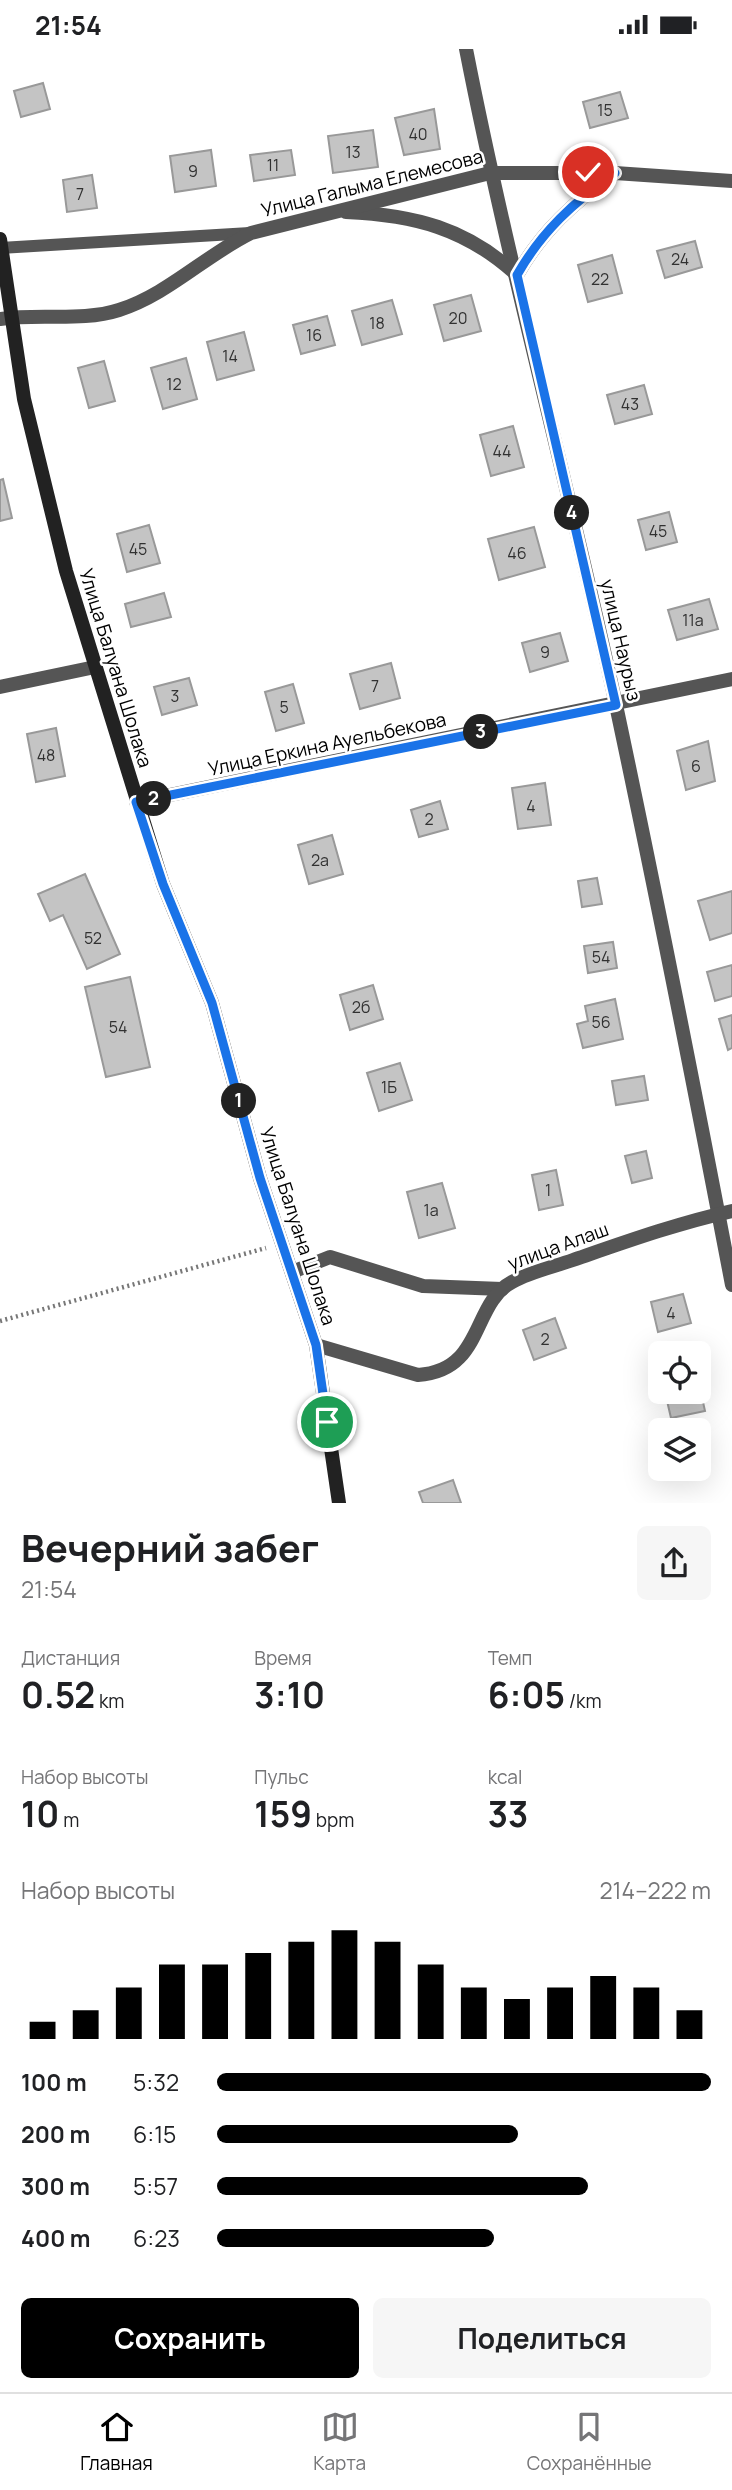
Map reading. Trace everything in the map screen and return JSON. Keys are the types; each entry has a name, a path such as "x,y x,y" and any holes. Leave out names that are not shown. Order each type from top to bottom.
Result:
{"street":[{"name":"улица Наурыз","path":"466,49 490,173 517,275 616,705 725,1212 732,1285"},
{"name":"Улица Галыма Елемесова","path":"5,318 87,315 118,310 145,299 221,248 251,233 490,173 615,173 732,181"},
{"path":"328,212 384,214 429,223 470,239 493,253 517,275 549,227 577,200 615,173"},
{"name":"Улица Балуана Шолака","path":"1,244 5,318 66,571 163,884 212,1003 282,1243 316,1345 339,1503"},
{"path":"0,687 95,667"},
{"name":"Улица Еркина Ауельбекова","path":"136,802 732,679"},
{"name":"улица Алаш","path":"316,1345 418,1375 435,1374 452,1364 467,1348 502,1289 512,1282 608,1248 725,1212"},
{"path":"292,1272 330,1257 423,1286 502,1289"}],"lane":[{"path":"1,244 251,233"}],"path":[{"path":"0,1321 282,1243"}],"building":[{"path":"43,83 50,109 21,117 14,91"},
{"path":"620,92 628,118 590,128 583,102"},
{"path":"434,109 440,149 404,155 395,118"},
{"path":"373,130 378,167 333,173 328,136"},
{"path":"211,150 216,186 175,192 170,156"},
{"path":"291,150 295,175 254,181 250,155"},
{"path":"92,175 97,208 67,212 63,180"},
{"path":"695,241 702,267 665,278 657,251"},
{"path":"612,255 622,293 588,302 578,265"},
{"path":"471,295 481,331 444,341 434,305"},
{"path":"392,300 402,334 362,345 352,311"},
{"path":"327,316 335,345 301,354 293,325"},
{"path":"244,332 254,370 217,380 207,342"},
{"path":"186,358 197,399 163,409 151,368"},
{"path":"104,361 115,401 89,408 78,368"},
{"path":"644,385 652,414 615,424 607,395"},
{"path":"513,426 524,467 491,476 480,435"},
{"path":"3,479 12,518 0,521 0,480"},
{"path":"669,512 677,542 646,550 638,520"},
{"path":"149,525 160,563 127,572 117,534"},
{"path":"534,527 545,567 499,580 488,539"},
{"path":"164,593 171,617 131,627 125,604"},
{"path":"709,599 718,629 677,640 668,610"},
{"path":"560,633 568,661 530,672 522,643"},
{"path":"391,663 400,698 360,709 350,674"},
{"path":"189,678 197,705 162,715 154,687"},
{"path":"293,684 304,723 276,731 265,692"},
{"path":"56,728 65,776 36,782 27,734"},
{"path":"708,741 715,781 686,790 677,751"},
{"path":"545,783 551,825 518,829 512,788"},
{"path":"440,801 448,829 419,837 411,810"},
{"path":"332,835 343,874 309,884 298,845"},
{"path":"85,874 120,954 87,969 63,915 50,921 38,894"},
{"path":"597,878 602,904 582,907 578,881"},
{"path":"732,891 732,933 710,940 698,901"},
{"path":"613,942 617,968 588,973 584,946"},
{"path":"732,965 732,996 715,1001 707,972"},
{"path":"130,977 150,1067 106,1077 85,987"},
{"path":"373,985 383,1019 350,1030 340,995"},
{"path":"615,999 623,1039 583,1048 577,1024 588,1021 585,1006"},
{"path":"732,1015 732,1048 728,1050 719,1019"},
{"path":"400,1063 412,1100 379,1111 367,1073"},
{"path":"644,1076 648,1100 616,1105 612,1081"},
{"path":"646,1151 652,1178 632,1183 625,1156"},
{"path":"556,1170 563,1205 539,1210 532,1175"},
{"path":"442,1183 455,1228 419,1238 407,1192"},
{"path":"683,1294 691,1323 658,1332 651,1302"},
{"path":"555,1318 566,1348 534,1360 523,1330"},
{"path":"668,1404 703,1404 705,1411 671,1418"},
{"path":"453,1480 461,1503 423,1503 419,1492"}],"route":[{"path":"327,1422 316,1345 260,1178 212,1003 163,884 136,802 616,705 517,275 549,227 577,200 615,173 588,172"}]}
